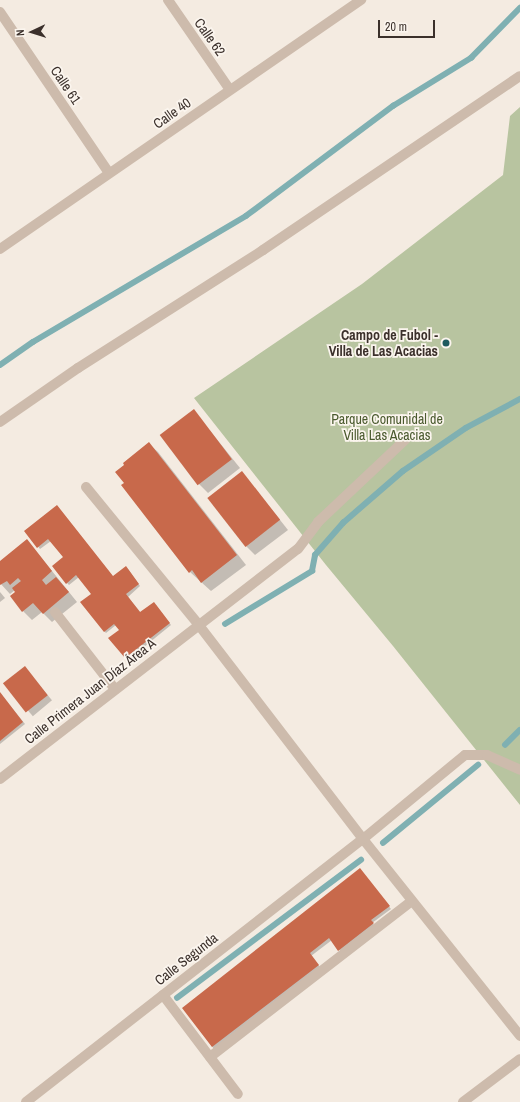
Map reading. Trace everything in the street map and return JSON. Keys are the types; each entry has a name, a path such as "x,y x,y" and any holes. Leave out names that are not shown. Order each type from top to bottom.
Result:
{"street":[{"name":"Calle 62","path":"168,0 230,90"},
{"name":"Calle 40","path":"0,249 230,90 350,3 361,0"},
{"name":"Calle 61","path":"0,12 110,173"},
{"path":"0,422 78,368 263,250 520,76"},
{"name":"Calle Primera Juan Díaz Área A","path":"0,779 198,624 298,549 318,522 405,440"},
{"path":"86,487 198,624 363,839 520,1036"},
{"path":"55,612 115,689"},
{"name":"Calle Segunda","path":"26,1102 363,839 465,755 487,755 520,770"},
{"path":"210,1057 412,901"},
{"path":"163,995 238,1094"},
{"path":"463,1102 520,1059"}],"green space":[{"name":"Parque Comunidal de Villa Las Acacias","path":"520,107 520,805 326,565 194,398 362,284 503,175 510,116"}],"building":[{"path":"194,409 232,459 198,485 160,435"},
{"path":"149,442 237,555 201,583 192,570 189,573 121,485 124,483 115,472 124,465 123,463"},
{"path":"242,471 280,520 245,547 207,498"},
{"path":"57,505 113,576 126,566 139,584 126,594 140,612 154,602 170,623 125,658 108,638 119,630 114,624 104,632 80,602 91,594 76,575 66,584 52,566 63,557 48,539 37,548 24,531"},
{"path":"27,539 52,571 42,580 46,585 56,577 69,592 43,614 33,603 22,612 10,596 15,592 12,588 21,581 18,578 10,585 7,581 0,585 0,561"},
{"path":"25,666 48,695 26,712 3,683"},
{"path":"0,692 23,722 0,741"},
{"path":"360,868 390,906 371,920 374,923 338,951 329,938 310,953 319,965 212,1047 182,1008"}],"waterway":[{"path":"0,365 33,342 246,216 393,106 471,58 520,8"},
{"path":"225,624 312,571 315,555 343,523 403,471 466,428 520,399"},
{"path":"505,745 520,730"},
{"path":"383,843 478,765"},
{"path":"177,998 361,860"}],"place":[{"name":"Campo de Fubol - Villa de Las Acacias","path":"446,343"}]}
